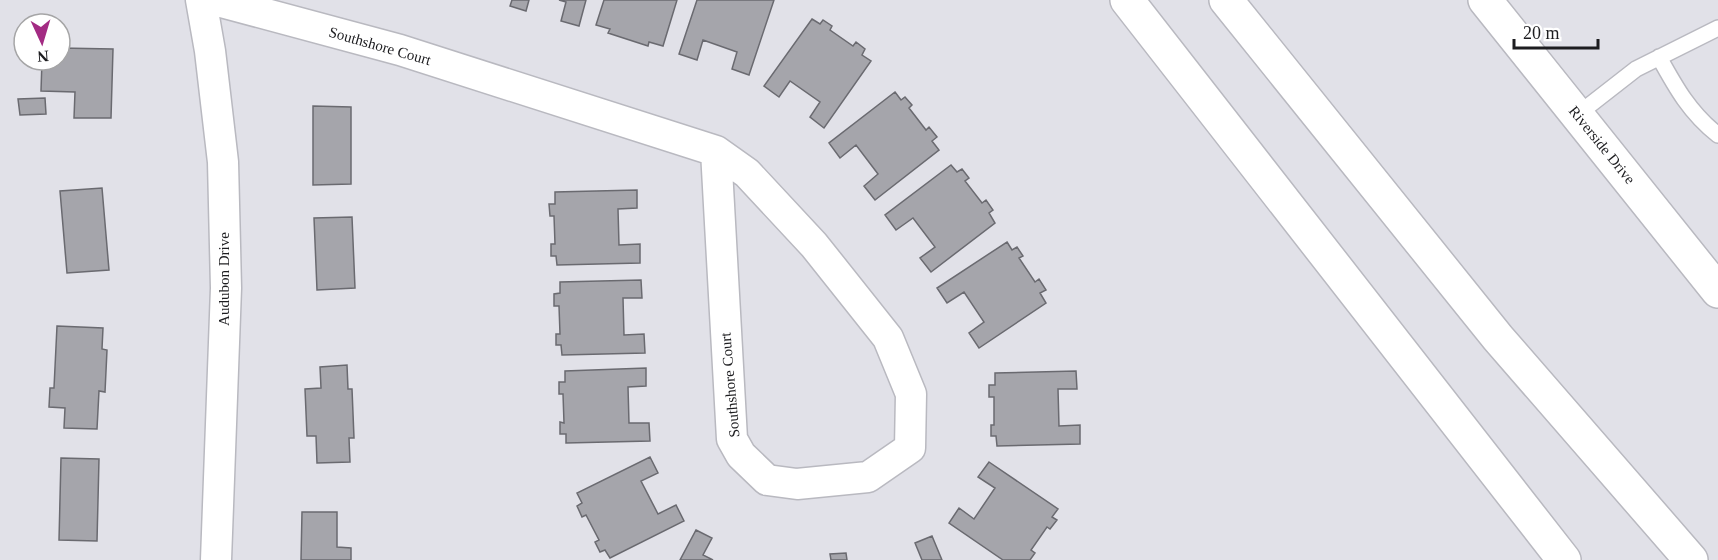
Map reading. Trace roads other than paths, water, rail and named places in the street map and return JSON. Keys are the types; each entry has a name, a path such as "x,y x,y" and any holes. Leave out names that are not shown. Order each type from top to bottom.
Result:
{"main road":[{"path":"1127,0 1564,560"},
{"path":"1226,0 1498,338 1691,560"},
{"name":"Riverside Drive","path":"1485,0 1718,291"}],"street":[{"name":"Audubon Drive","path":"201,0 210,51 223,162 226,288 216,560"},
{"name":"Southshore Court","path":"214,0 400,50 716,151 747,173 814,245 888,338 910,394 910,448 868,477 797,484 767,480 741,455 732,439 716,151"}],"lane":[{"path":"1577,115 1636,69 1718,28"},
{"path":"1659,57 1680,96 1703,123 1718,135"}]}
